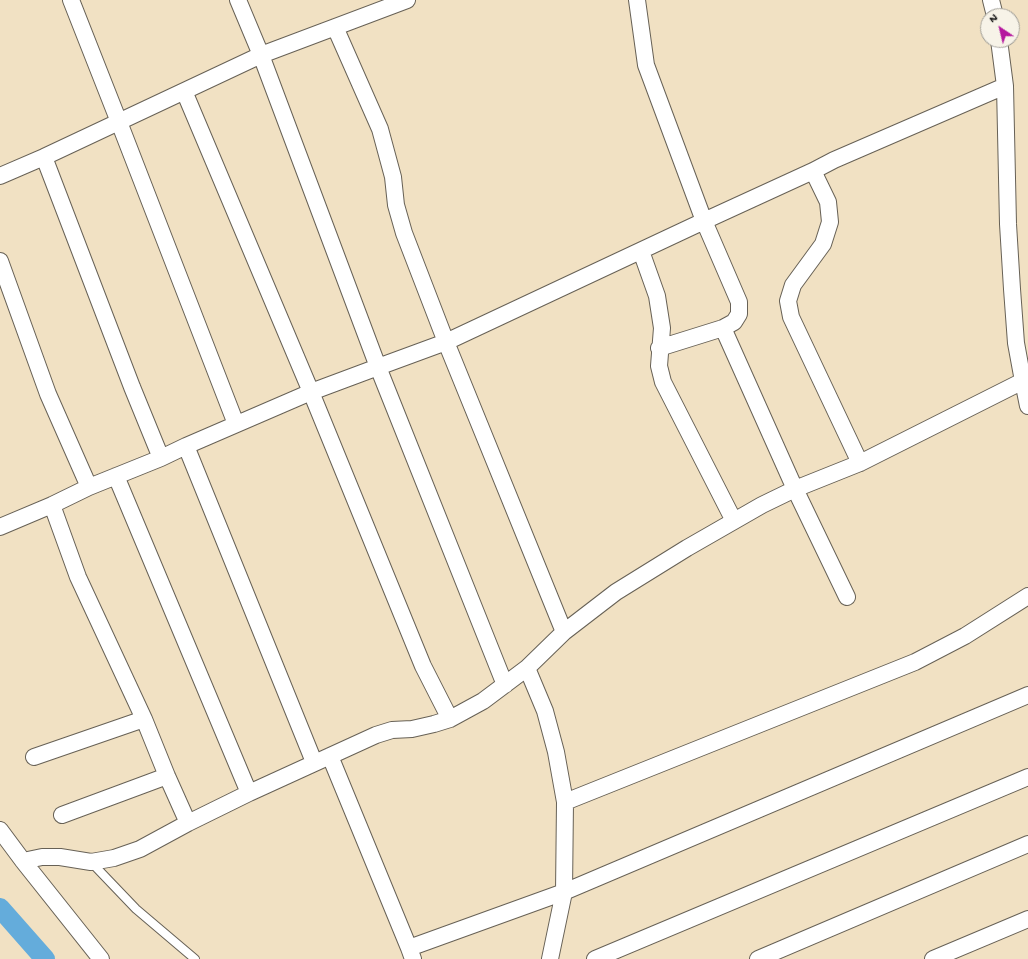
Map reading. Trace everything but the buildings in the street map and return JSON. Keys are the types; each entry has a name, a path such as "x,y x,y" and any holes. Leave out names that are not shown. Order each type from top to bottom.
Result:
{"street":[{"path":"72,0 236,424"},
{"path":"238,0 261,55 378,367 505,685"},
{"path":"0,176 44,157 261,55 407,0"},
{"path":"637,0 646,65 704,222 739,302 739,314 734,322 723,328 660,348"},
{"path":"335,28 380,129 393,177 396,205 404,233 446,342 564,632"},
{"path":"1000,48 1005,86 1008,224 1016,342 1028,406"},
{"path":"0,527 90,487 162,458 186,446 311,392 446,342 814,172 834,160 1005,86"},
{"path":"184,92 311,392 423,666 450,719"},
{"path":"44,157 129,380 162,458"},
{"path":"814,172 828,202 830,222 823,244 793,285 788,301 791,317 860,463"},
{"path":"641,251 657,296 662,328 659,366 663,382 734,521"},
{"path":"0,261 48,394 90,487"},
{"path":"723,328 795,489 847,597"},
{"path":"23,861 42,857 60,857 91,862 114,858 140,850 188,823 249,792 376,735 392,730 412,729 450,719 483,701 505,685 527,668 564,632 616,592 687,548 762,505 795,489 860,463 1023,381"},
{"path":"186,446 314,762"},
{"path":"116,476 249,792"},
{"path":"52,505 78,577 144,719 188,823"},
{"path":"565,802 915,662 965,636 1028,596"},
{"path":"527,668 545,711 556,752 565,802 564,892 550,959"},
{"path":"330,756 411,954 564,892 1028,695"},
{"path":"34,757 144,719"},
{"path":"62,815 167,776"},
{"path":"595,959 1028,777"},
{"path":"0,830 101,959"},
{"path":"758,959 1028,844"},
{"path":"933,959 1028,919"}],"lane":[{"path":"91,862 136,909 195,959"}],"waterway":[{"path":"0,908 45,959"}]}
